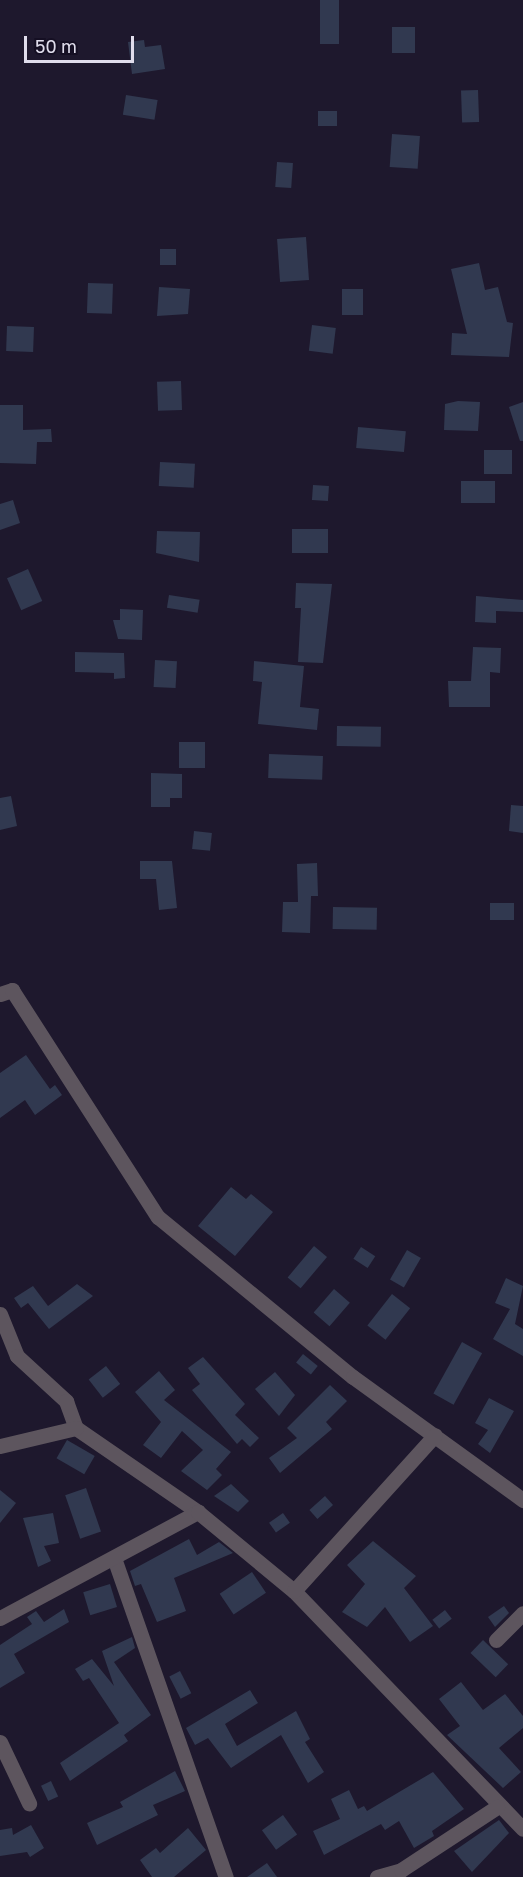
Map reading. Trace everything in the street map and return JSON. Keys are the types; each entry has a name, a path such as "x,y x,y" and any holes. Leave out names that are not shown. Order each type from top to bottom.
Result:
{"street":[{"path":"0,994 12,990 158,1218 353,1377 523,1500"},
{"path":"0,1314 17,1356 66,1401 76,1428 198,1512 294,1592 497,1807 523,1829"},
{"path":"0,1446 76,1428"},
{"path":"294,1592 435,1435"},
{"path":"0,1618 198,1512"},
{"path":"114,1558 226,1877"},
{"path":"496,1640 523,1613"},
{"path":"0,1742 29,1803"},
{"path":"377,1877 401,1870 497,1807"}],"building":[{"path":"320,0 339,0 339,44 320,44"},
{"path":"392,27 415,27 415,53 392,53"},
{"path":"144,40 145,47 161,45 165,69 132,74 128,42"},
{"path":"478,90 479,122 462,123 461,91"},
{"path":"126,95 158,100 154,120 123,115"},
{"path":"318,111 337,111 337,126 318,126"},
{"path":"392,134 420,136 418,169 390,167"},
{"path":"277,162 293,163 291,188 275,187"},
{"path":"306,237 309,280 280,282 277,239"},
{"path":"160,249 176,249 176,265 160,265"},
{"path":"479,263 485,290 498,287 507,322 513,323 509,357 451,355 452,333 467,334 451,269"},
{"path":"88,283 113,284 112,314 87,313"},
{"path":"159,287 190,289 188,314 157,316"},
{"path":"342,289 363,289 363,315 342,315"},
{"path":"312,325 336,328 333,354 309,351"},
{"path":"7,326 34,327 33,352 6,351"},
{"path":"181,381 182,410 158,411 157,382"},
{"path":"458,401 480,402 478,431 444,430 445,404"},
{"path":"523,402 523,441 520,441 509,407"},
{"path":"0,405 23,405 23,430 51,429 52,442 37,442 36,464 0,463"},
{"path":"358,427 406,431 404,452 356,448"},
{"path":"484,450 512,450 512,474 484,474"},
{"path":"160,462 195,464 194,488 159,486"},
{"path":"461,481 495,481 495,503 461,503"},
{"path":"313,485 329,486 328,501 312,500"},
{"path":"13,500 20,523 0,530 0,504"},
{"path":"292,529 328,529 328,553 292,553"},
{"path":"157,531 200,532 199,562 156,553"},
{"path":"28,569 42,601 21,610 7,578"},
{"path":"296,583 332,584 323,663 298,662 301,608 295,608"},
{"path":"169,595 200,600 198,613 167,608"},
{"path":"476,596 523,600 523,612 496,611 496,623 475,622"},
{"path":"120,609 143,610 142,640 118,639 113,620 120,620"},
{"path":"473,647 501,648 500,673 490,672 490,707 449,707 448,681 471,681"},
{"path":"75,652 124,653 125,678 114,679 114,673 75,672"},
{"path":"155,660 177,661 176,688 154,687"},
{"path":"254,661 304,666 300,707 319,709 317,730 258,724 262,682 253,681"},
{"path":"337,726 381,727 381,747 337,746"},
{"path":"179,742 205,742 205,768 179,768"},
{"path":"269,754 323,756 322,780 268,778"},
{"path":"151,773 182,774 182,798 170,798 170,807 151,807"},
{"path":"11,796 17,826 0,830 0,798"},
{"path":"511,805 523,806 523,833 509,831"},
{"path":"194,831 212,833 210,851 192,849"},
{"path":"140,861 172,861 177,908 159,910 156,879 140,879"},
{"path":"317,863 318,896 311,896 310,933 282,932 283,902 298,902 297,864"},
{"path":"490,903 514,903 514,920 490,920"},
{"path":"333,907 377,908 377,930 333,929"},
{"path":"26,1055 50,1089 55,1085 62,1095 35,1115 25,1100 0,1118 0,1073"},
{"path":"231,1187 246,1199 251,1194 273,1212 235,1256 198,1226"},
{"path":"314,1246 327,1257 301,1288 288,1277"},
{"path":"361,1247 375,1256 368,1268 353,1259"},
{"path":"407,1250 421,1258 404,1287 390,1279"},
{"path":"506,1278 523,1286 515,1324 523,1329 523,1356 493,1339 510,1309 495,1303"},
{"path":"77,1284 93,1296 49,1329 28,1303 21,1308 14,1298 33,1286 48,1306"},
{"path":"334,1289 350,1303 330,1326 314,1312"},
{"path":"392,1294 410,1308 385,1340 367,1326"},
{"path":"462,1342 482,1353 454,1405 433,1394"},
{"path":"303,1354 318,1366 311,1375 296,1363"},
{"path":"203,1357 245,1404 235,1415 259,1438 250,1447 242,1439 237,1444 192,1390 200,1384 188,1368"},
{"path":"106,1366 120,1384 103,1398 89,1380"},
{"path":"159,1371 175,1390 164,1400 231,1452 216,1469 222,1475 207,1490 181,1471 203,1450 182,1431 161,1458 143,1445 161,1422 135,1392"},
{"path":"275,1372 295,1395 279,1416 255,1389"},
{"path":"330,1385 347,1401 326,1422 332,1429 280,1473 269,1458 297,1438 287,1428"},
{"path":"489,1398 514,1411 490,1453 478,1444 488,1430 475,1423"},
{"path":"67,1440 95,1456 84,1474 56,1458"},
{"path":"231,1484 249,1501 238,1512 214,1496"},
{"path":"86,1488 101,1531 80,1539 65,1495"},
{"path":"0,1490 16,1503 0,1523"},
{"path":"325,1496 333,1505 317,1519 309,1510"},
{"path":"53,1513 59,1543 44,1546 51,1561 38,1567 23,1518"},
{"path":"283,1513 290,1523 276,1533 269,1523"},
{"path":"189,1539 197,1555 219,1542 233,1553 174,1578 186,1611 157,1622 141,1584 135,1586 130,1571"},
{"path":"373,1541 416,1576 404,1588 433,1626 410,1642 385,1607 367,1627 342,1612 365,1584 347,1565"},
{"path":"252,1572 266,1593 234,1615 220,1594"},
{"path":"110,1584 117,1607 90,1615 83,1592"},
{"path":"504,1606 509,1613 495,1627 488,1617"},
{"path":"64,1609 69,1622 14,1654 25,1673 0,1688 0,1645 32,1624 27,1617 36,1611 44,1622"},
{"path":"445,1610 452,1619 439,1629 432,1620"},
{"path":"132,1637 135,1648 114,1662 151,1715 124,1735 128,1741 70,1781 60,1763 119,1723 89,1678 83,1681 75,1669 92,1659 114,1686 102,1651"},
{"path":"483,1640 508,1664 496,1677 470,1653"},
{"path":"180,1671 191,1693 181,1699 169,1676"},
{"path":"461,1682 483,1710 505,1694 523,1716 523,1728 499,1748 521,1772 503,1788 447,1735 460,1726 439,1699"},
{"path":"250,1690 258,1703 225,1724 237,1746 296,1711 310,1739 305,1742 324,1772 308,1783 281,1735 231,1768 208,1738 195,1745 186,1728"},
{"path":"175,1771 185,1791 153,1805 158,1815 97,1845 87,1823 123,1807 120,1802"},
{"path":"433,1772 464,1809 432,1831 434,1836 414,1848 399,1821 385,1830 381,1824 324,1855 313,1831 340,1819 331,1799 349,1790 358,1809 364,1806 367,1811"},
{"path":"51,1781 58,1796 48,1801 41,1786"},
{"path":"283,1815 297,1834 276,1850 262,1830"},
{"path":"499,1820 509,1833 472,1872 454,1851"},
{"path":"31,1825 44,1848 30,1857 27,1852 0,1856 0,1830 12,1828 13,1835"},
{"path":"188,1828 206,1850 174,1877 152,1877 140,1860 156,1848 160,1853"},
{"path":"267,1863 277,1877 247,1877"}]}
